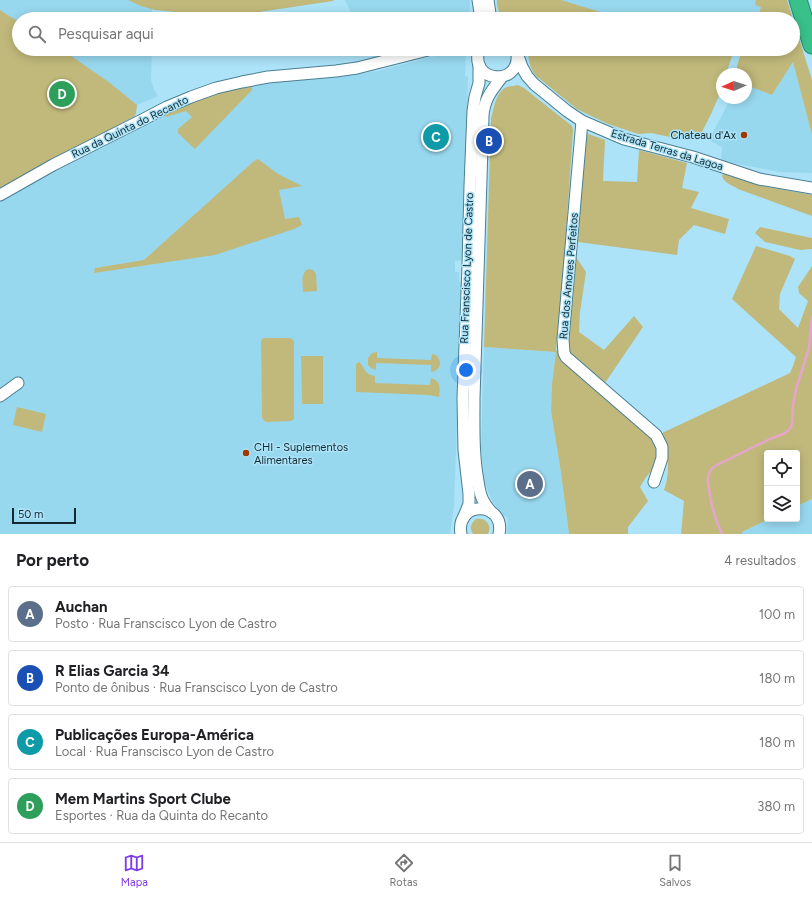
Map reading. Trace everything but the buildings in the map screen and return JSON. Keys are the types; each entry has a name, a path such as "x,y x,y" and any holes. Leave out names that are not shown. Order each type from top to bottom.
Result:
{"highway":[{"path":"798,0 812,45"}],"street":[{"path":"478,0 480,12"},
{"path":"488,0 491,12"},
{"name":"Rua da Quinta do Recanto","path":"0,195 53,165 167,107 204,92 268,77 357,68 404,56"},
{"name":"Rua Franscisco Lyon de Castro","path":"461,534 461,524 469,504 464,450 463,398 472,118 479,83 477,56"},
{"name":"Estrada Terras da Lagoa","path":"478,56 482,70 490,76 518,77 534,84"},
{"name":"Rua Franscisco Lyon de Castro","path":"499,534 499,522 484,501 480,492 474,442 483,108 489,93 503,76 514,68 517,56"},
{"name":"Estrada Terras da Lagoa","path":"518,56 522,68 534,84 567,111 582,121 624,139 693,157 759,179 812,188"},
{"name":"Rua dos Amores Perfeitos","path":"582,121 563,339 564,353 580,371 656,435 662,447 662,458 654,482"},
{"path":"0,396 18,383"},
{"path":"463,519 470,511 476,509 492,512"}],"shaded area":[{"path":"0,0 336,0 258,12 178,12 152,9 152,12 12,12 12,18 0,10"},
{"path":"128,0 333,0 259,12 176,12 155,10"},
{"path":"345,0 470,0 469,12 351,12"},
{"path":"497,0 561,0 600,12 499,12"},
{"path":"556,0 767,0 763,12 598,12"},
{"path":"756,0 787,0 791,12 760,12 761,7 755,5"},
{"path":"0,10 12,18 12,56 71,56 110,83 137,105 135,116 0,189"},
{"path":"800,41 812,80 812,135 793,62 772,95 752,87 752,68 737,68 740,56 800,56"},
{"path":"70,56 152,56 151,80 158,96 137,105"},
{"path":"372,56 387,56 374,60"},
{"path":"435,56 466,56 465,76 468,77 463,257 461,260 455,261 455,272 459,272 459,281 462,282 454,506 450,534 0,534 0,189 92,139 99,150 169,111 193,101 243,87 268,82 342,76 378,71"},
{"path":"528,56 732,56 728,68 716,68 716,103 698,140 684,140 651,133 639,134 608,124 577,109 536,76 531,67"},
{"path":"793,62 812,135 812,173 780,172 721,161 722,147 709,140 728,104 752,104 752,87 772,95"},
{"path":"251,85 252,90 195,149 178,133 178,129 192,117 186,111 166,117 164,114 193,101"},
{"path":"518,85 524,88 572,126 573,130 564,263 556,351 567,342 576,257 586,272 580,312 579,332 604,350 634,316 643,327 605,383 605,396 654,439 660,450 653,469 640,487 648,501 628,527 628,534 569,534 551,411 552,384 556,352 484,347 491,119 496,100 500,92 507,87"},
{"path":"583,132 605,140 603,181 637,182 639,150 687,163 682,188 699,192 691,208 729,219 725,234 694,225 679,240 677,255 578,242"},
{"path":"258,159 278,174 302,186 279,190 285,219 299,217 302,225 215,255 94,273 95,268 144,260"},
{"path":"723,174 774,188 812,195 812,216 738,189 728,184 724,180 722,176"},
{"path":"760,227 812,238 812,249 800,250 765,242 755,233"},
{"path":"756,246 790,256 795,259 780,294 779,309 798,328 808,301 799,293 798,287 812,266 812,499 800,505 800,450 764,450 764,521 742,532 742,534 681,534 684,501 664,490 668,462 662,433 790,373 796,357 732,299"},
{"path":"308,269 313,270 316,274 317,291 303,292 303,276 305,271"},
{"path":"290,338 294,341 294,419 291,421 267,422 262,418 261,342 262,339"},
{"path":"484,347 556,352 552,384 551,411 569,534 507,534 508,518 501,513 493,502 484,482 481,448"},
{"path":"377,352 377,358 431,360 432,354 436,355 439,359 440,365 436,370 431,372 431,365 376,363 376,370 368,365 368,358 372,353"},
{"path":"301,356 323,356 323,404 302,404"},
{"path":"359,362 368,374 375,376 375,383 430,385 431,378 434,379 439,385 439,397 429,395 356,392 356,364"},
{"path":"17,407 46,414 42,432 13,425"},
{"path":"812,499 812,534 742,534 742,532 764,521 800,522 800,505"},
{"path":"476,519 483,519 487,522 489,525 488,534 473,534 471,526"}],"waterway":[{"path":"722,534 715,518 711,501 708,481 709,472 712,468 783,434 791,427 796,389 809,348 812,317"}],"place":[{"name":"Mem Martins Sport Clube","path":"62,94"},
{"name":"Chateau d'Ax","path":"744,135"},
{"name":"Publicações Europa-América","path":"436,137"},
{"name":"R Elias Garcia 34","path":"489,141"},
{"name":"CHI - Suplementos Alimentares","path":"246,453"},
{"name":"Auchan","path":"530,484"}]}
